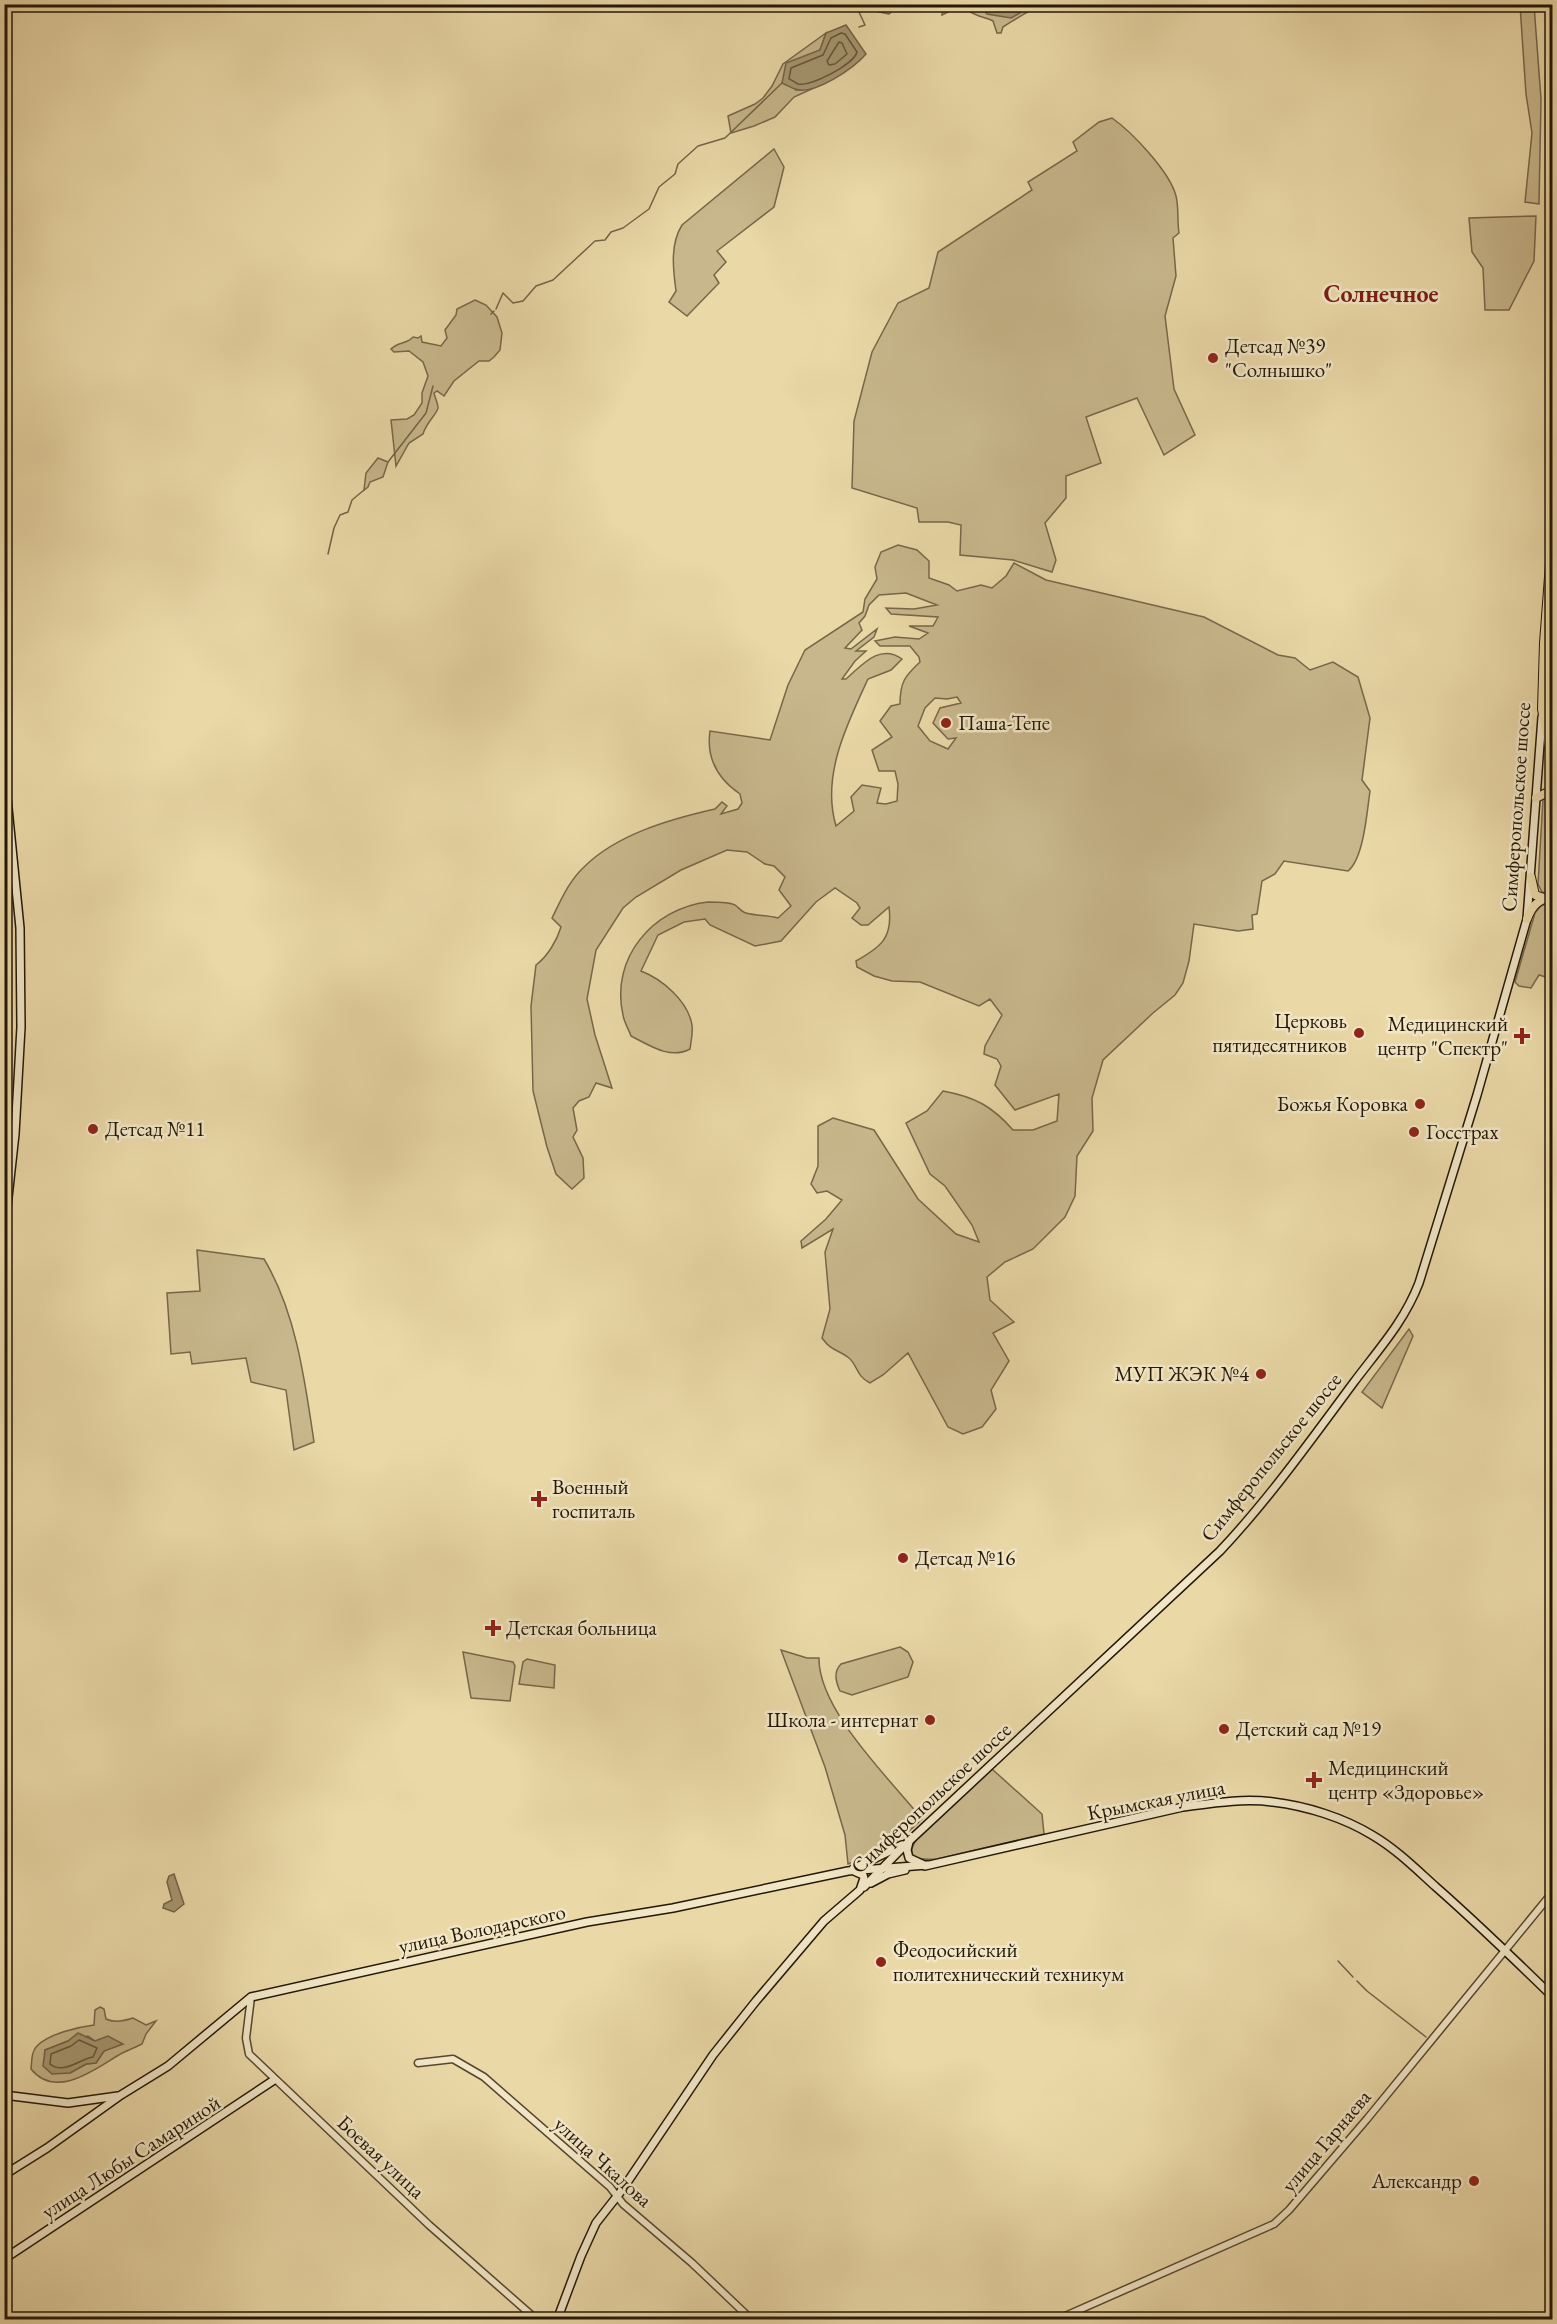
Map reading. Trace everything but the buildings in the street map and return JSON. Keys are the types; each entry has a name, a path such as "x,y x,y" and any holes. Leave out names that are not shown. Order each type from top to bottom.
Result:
{"main road":[{"name":"Симферопольское шоссе","path":"557,2319 596,2223 618,2196 713,2055 756,2001 825,1921 1227,1544 1259,1508 1394,1332 1410,1306 1477,1095 1527,919 1552,537"},
{"path":"1542,709 1552,763"},
{"path":"4,768 20,928 21,1027 15,1134 4,1234"},
{"path":"1536,798 1546,793 1552,794"},
{"path":"1531,877 1535,895 1548,898"},
{"path":"1527,919 1532,908 1548,898"},
{"name":"Крымская улица","path":"881,1869 928,1865 1183,1807 1220,1802 1273,1802 1338,1819 1373,1836 1409,1862 1552,1996"},
{"path":"910,1841 907,1850 909,1858 928,1865"},
{"path":"848,1871 910,1841"},
{"path":"862,1888 888,1874 928,1865"},
{"name":"улица Володарского","path":"4,2175 185,2054 251,1996 587,1922 673,1908 848,1871 881,1869"},
{"path":"848,1871 864,1876 862,1888"},
{"name":"улица Любы Самариной","path":"4,2259 274,2080"},
{"name":"улица Володарского","path":"4,2095 68,2103 121,2095"}],"street":[{"name":"улица Гарнаева","path":"1056,2319 1274,2224 1367,2119 1552,1893"},
{"name":"Боевая улица","path":"251,1996 246,2038 249,2054 429,2225 537,2319"},
{"name":"улица Чкалова","path":"418,2064 453,2059 484,2077 752,2319"}],"shaded area":[{"path":"943,5 1043,5 1022,15 1003,27 1001,33 997,33 993,21 962,8 942,15"},
{"path":"1520,5 1534,5 1541,99 1539,204 1525,202 1532,133 1526,94"},
{"path":"826,33 820,50 796,90 816,87 794,97 775,117 731,133 728,116 763,98 783,64"},
{"path":"1112,118 1149,153 1166,176 1176,196 1179,233 1173,238 1176,276 1165,316 1174,389 1195,435 1164,455 1137,398 1086,417 1101,463 1066,476 1066,498 1045,523 1056,560 1052,572 1013,560 960,555 961,525 948,522 919,522 917,508 852,488 854,421 872,352 898,303 929,288 938,252 1032,190 1028,182 1077,151 1073,142 1099,122"},
{"path":"774,149 784,167 774,207 717,251 726,262 714,275 719,283 687,316 669,302 676,291 673,265 678,232 682,225"},
{"path":"1536,216 1534,261 1509,310 1485,310 1483,268 1472,252 1469,218"},
{"path":"475,300 486,305 497,317 502,333 500,350 489,361 479,361 454,381 444,396 437,391 434,393 437,410 423,434 409,443 396,466 391,420 407,419 414,415 422,403 422,393 428,376 423,362 409,351 394,352 391,349 413,337 421,336 422,342 441,346 447,338 445,330 456,315 457,309"},
{"path":"378,458 388,462 383,477 370,482 364,490 366,473"},
{"path":"898,545 917,550 929,561 929,578 949,585 957,591 981,585 992,588 1006,576 1014,563 1046,580 1204,617 1278,655 1295,658 1310,670 1333,662 1358,677 1370,718 1362,780 1370,791 1364,834 1353,865 1348,871 1284,861 1275,874 1262,881 1257,914 1252,915 1253,929 1238,931 1194,924 1189,961 1183,983 1175,995 1103,1060 1092,1098 1093,1131 1077,1156 1075,1196 1065,1217 1033,1249 1005,1262 987,1277 990,1300 1014,1322 993,1333 1009,1361 991,1390 996,1409 982,1427 963,1434 948,1427 908,1353 870,1383 862,1377 849,1358 832,1348 822,1338 830,1309 825,1252 833,1229 802,1248 801,1241 826,1219 842,1200 827,1191 817,1193 811,1184 818,1166 818,1126 833,1118 874,1130 918,1199 956,1234 979,1242 972,1225 945,1186 930,1174 906,1123 927,1111 943,1091 964,1096 982,1104 998,1115 1013,1130 1033,1130 1057,1121 1059,1094 1015,1110 995,1085 1001,1066 997,1059 984,1054 985,1046 1002,1015 990,999 979,1006 920,982 892,981 874,976 857,967 856,961 878,946 887,934 890,918 889,907 868,925 861,925 852,918 860,908 857,903 835,888 816,902 781,941 755,946 710,925 705,919 684,922 658,935 641,971 657,979 680,999 690,1016 692,1028 690,1049 675,1053 667,1052 631,1036 624,1018 621,994 623,974 640,939 670,914 688,906 708,902 726,903 735,905 746,913 778,918 791,906 779,890 785,877 774,866 765,864 747,852 727,850 681,870 636,897 623,908 596,950 587,999 595,1035 612,1088 596,1083 589,1097 579,1101 573,1108 577,1130 573,1137 583,1158 584,1178 572,1189 556,1174 533,1091 531,1006 536,965 548,952 559,932 561,927 552,918 570,885 579,872 597,855 645,829 715,809 722,802 727,806 721,814 738,809 742,803 740,794 725,782 712,759 710,731 770,740 788,685 805,650 863,612 865,599 877,579 875,567 881,552","holes":["906,593 937,605 914,609 886,608 891,614 938,617 933,626 909,626 928,633 919,639 895,637 875,641 880,646 910,646 919,657 920,662 904,680 900,704 891,706 880,721 892,737 872,750 879,771 895,771 898,784 897,801 886,804 877,803 881,788 862,785 851,797 854,811 836,826 832,807 834,769 852,714 868,679 891,670 902,659 886,653 879,655 865,662 846,679 842,679 855,661 866,651 856,651 874,637 877,629 851,649 845,648 862,630 859,623 865,616 869,605 879,595","957,697 961,703 940,708 933,723 948,739 956,738 948,749 930,741 918,726 925,708 935,698"]},
{"path":"1543,799 1551,799 1552,803 1552,893 1542,892 1538,884"},
{"path":"1552,902 1552,979 1539,975 1531,988 1519,986 1515,982 1535,913 1541,906"},
{"path":"197,1250 264,1259 292,1324 303,1371 314,1442 294,1450 286,1390 251,1382 246,1358 192,1364 190,1352 171,1354 167,1293 200,1291"},
{"path":"1409,1329 1413,1336 1382,1408 1362,1392"},
{"path":"900,1647 908,1652 913,1662 908,1677 852,1695 840,1691 836,1674 841,1664"},
{"path":"781,1650 807,1658 819,1658 822,1678 830,1700 843,1722 922,1819 888,1846 848,1864 845,1835 825,1767"},
{"path":"463,1652 513,1662 515,1666 510,1701 471,1698"},
{"path":"527,1659 555,1665 554,1688 519,1684 523,1662"},
{"path":"992,1769 1042,1814 1044,1834 937,1859 920,1859 913,1855 913,1846 917,1839"},
{"path":"100,2007 104,2009 106,2019 112,2021 133,2018 146,2025 156,2021 142,2044 120,2054 86,2075 62,2082 51,2082 41,2078 31,2069 33,2054 37,2046 72,2029 94,2025 95,2010","holes":["88,2036 95,2041 122,2043 104,2051 96,2063 86,2064 70,2073 45,2050"]}],"water":[{"path":"980,5 1034,5 1011,18 987,14"},
{"path":"846,25 866,54 860,60 823,85 803,90 782,83 786,63 820,50 826,33"},
{"path":"174,1874 184,1904 174,1912 163,1908 164,1904 172,1900 167,1882 169,1876"},
{"path":"78,2033 95,2041 108,2036 123,2044 104,2051 96,2063 86,2064 70,2073 52,2074 43,2066 45,2050 68,2041"}],"waterway":[{"path":"859,27 865,25 859,12 865,9 889,14 901,4"},
{"path":"496,309 503,293 513,303 523,301 536,286 553,280 595,241 605,240 611,232 623,228 649,209 659,187 675,174 678,164 698,146 725,138 782,83"},
{"path":"491,314 494,311"},
{"path":"388,462 426,413 433,386"},
{"path":"328,554 334,528 340,515 348,512 352,500 364,490"},
{"path":"1338,1961 1353,1977"},
{"path":"1357,1981 1426,2037"}],"place":[{"name":"Детсад №39 \"Солнышко\"","path":"1213,358"},
{"name":"Паша-Тепе","path":"946,723"},
{"name":"Церковь пятидесятников","path":"1359,1033"},
{"name":"Медицинский центр \"Спектр\"","path":"1522,1036"},
{"name":"Божья Коровка","path":"1420,1104"},
{"name":"Детсад №11","path":"93,1129"},
{"name":"Госстрах","path":"1414,1132"},
{"name":"МУП ЖЭК №4","path":"1261,1374"},
{"name":"Военный госпиталь","path":"539,1499"},
{"name":"Детсад №16","path":"903,1558"},
{"name":"Детская больница","path":"493,1628"},
{"name":"Школа - интернат","path":"930,1720"},
{"name":"Детский сад №19","path":"1224,1729"},
{"name":"Медицинский центр «Здоровье»","path":"1314,1780"},
{"name":"Феодосийский политехнический техникум","path":"881,1962"},
{"name":"Александр","path":"1474,2181"}],"district":[{"name":"Солнечное","path":"1381,294"}]}
